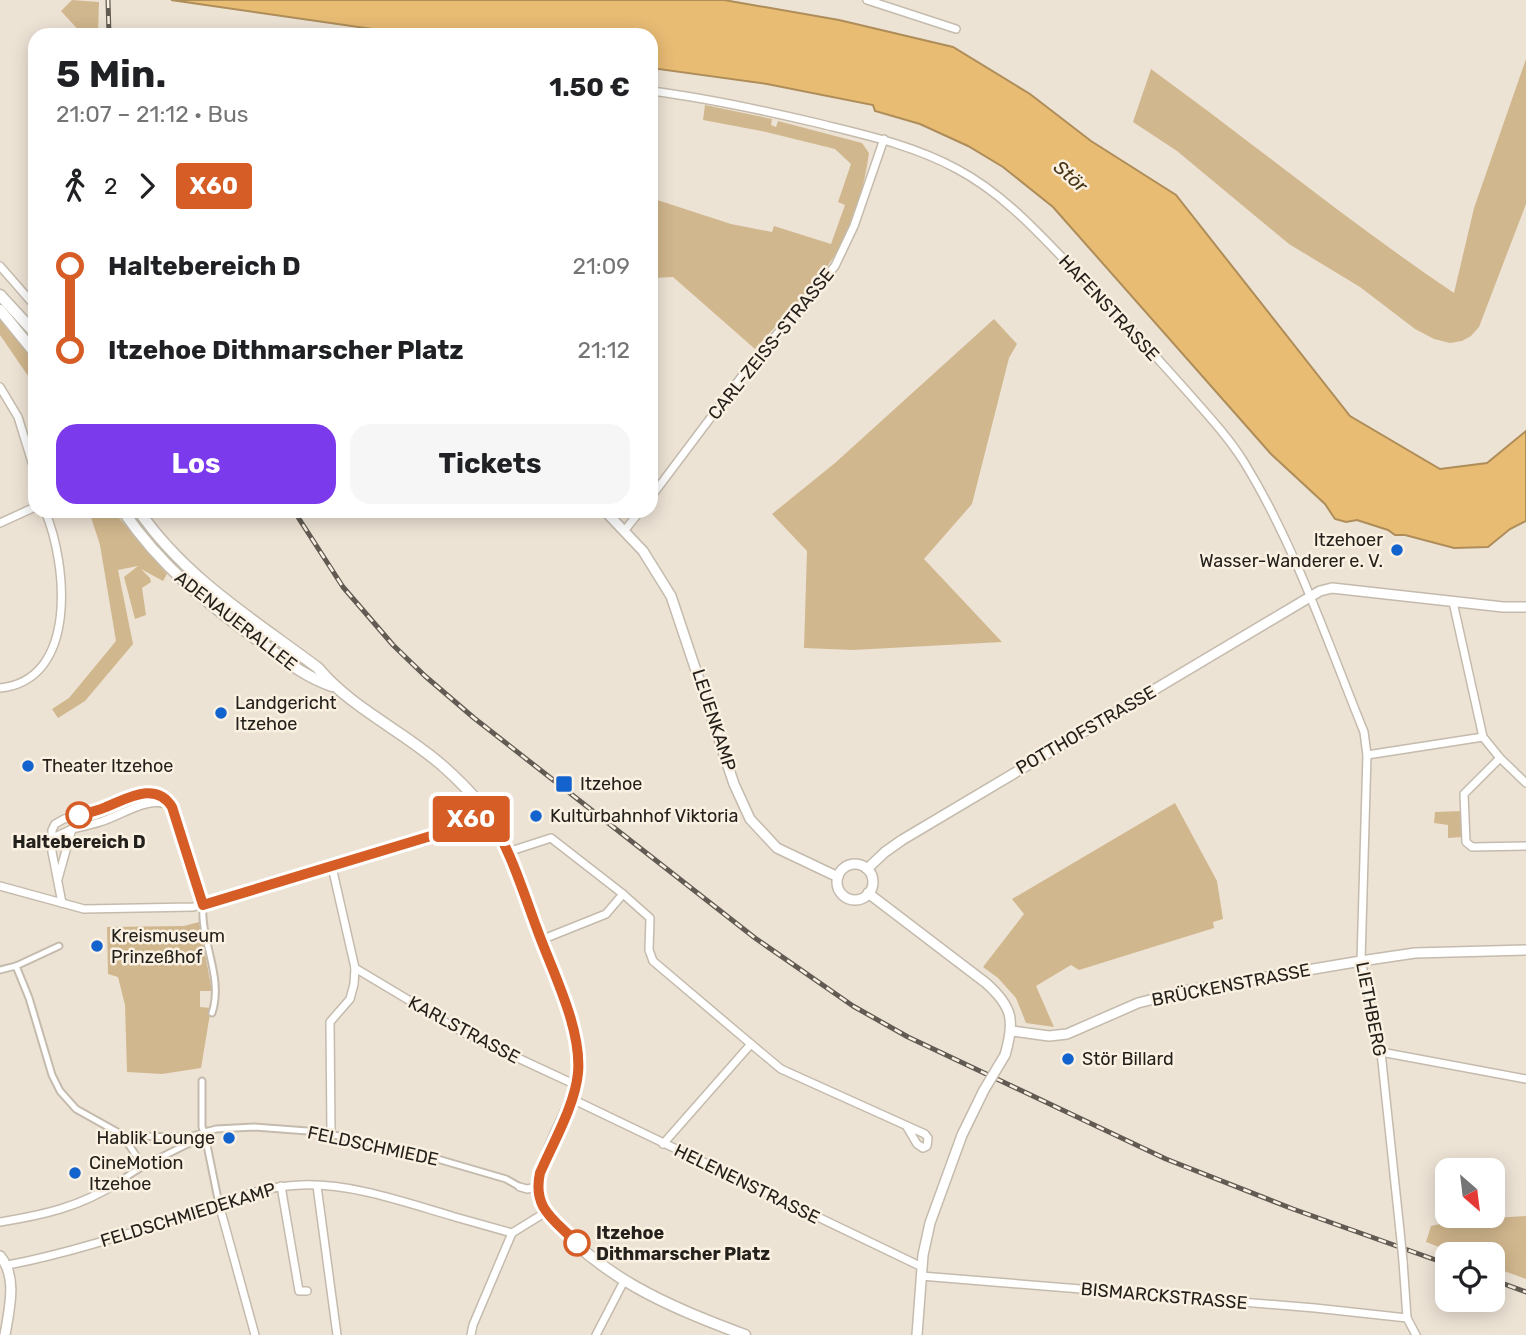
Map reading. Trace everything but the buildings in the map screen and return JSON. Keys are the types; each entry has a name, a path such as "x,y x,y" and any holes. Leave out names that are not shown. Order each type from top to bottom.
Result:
{"main road":[{"path":"0,295 28,325"},
{"path":"0,310 28,344"},
{"name":"ADENAUERALLEE","path":"129,518 177,577 251,636 312,679 333,686"},
{"name":"ADENAUERALLEE","path":"144,518 188,570 318,668 333,686 435,759 485,811 495,826 508,852 574,1032 579,1061 572,1098 540,1173 538,1187"},
{"path":"538,1187 539,1199 546,1212 595,1259 624,1281 677,1310 745,1335"}],"street":[{"path":"867,0 956,29"},
{"name":"HAFENSTRASSE","path":"658,92 760,110 884,139 943,162 995,193 1033,227 1101,297 1202,409 1242,458 1277,524 1309,597 1364,732 1367,755"},
{"name":"CARL-ZEISS-STRASSE","path":"658,488 748,368 835,266 855,226 884,139"},
{"path":"0,266 28,298"},
{"path":"0,387 18,417 28,449"},
{"path":"0,523 28,510"},
{"path":"0,688 23,682 39,670 55,647 59,633 59,572 48,518"},
{"name":"LEUENKAMP","path":"612,518 649,559 671,596 734,784 750,819 777,848 838,877 841,892 849,898 860,899 869,893 995,991 1009,1011 1012,1031"},
{"path":"625,530 634,518"},
{"name":"POTTHOFSTRASSE","path":"867,869 902,840 1309,597 1332,588 1503,607 1526,607"},
{"path":"1453,602 1483,737 1526,783"},
{"path":"1367,755 1483,737"},
{"name":"LIETHBERG","path":"1367,755 1361,961 1381,1052 1408,1318 1416,1335"},
{"path":"1500,758 1464,794 1465,842 1472,847 1526,846"},
{"path":"62,903 51,839 52,830 58,821 104,808 133,795 162,795 172,807 203,905 203,928 215,981 215,1004 212,1013"},
{"path":"51,839 72,829 102,822 156,803 166,803 172,807"},
{"path":"0,886 84,909 184,908 203,905 444,832 485,811"},
{"path":"57,883 72,829"},
{"path":"508,852 547,838 556,841 650,918 650,953 653,961 751,1044 782,1069 907,1127"},
{"path":"838,877 842,869 850,864 859,864 867,869 873,881 869,893"},
{"path":"331,867 355,968 350,999 330,1022 331,1134"},
{"path":"541,940 606,914 623,894"},
{"path":"0,971 59,946"},
{"name":"BRÜCKENSTRASSE","path":"1012,1031 1049,1036 1067,1034 1138,1003 1189,990 1361,961 1415,953 1526,950"},
{"path":"16,966 29,998 52,1075 60,1091 76,1109 128,1138 127,1142 143,1166"},
{"name":"KARLSTRASSE","path":"355,968 462,1032 576,1085"},
{"path":"917,1335 925,1241 935,1208 962,1135 1005,1055 1012,1031"},
{"path":"663,1143 751,1044"},
{"path":"1381,1052 1526,1079"},
{"path":"202,1081 202,1127 206,1131 219,1203 255,1335"},
{"name":"HELENENSTRASSE","path":"572,1098 922,1271"},
{"name":"FELDSCHMIEDE","path":"128,1138 189,1137 206,1131 254,1127 331,1134 434,1158 506,1179 520,1187 538,1187"},
{"name":"FELDSCHMIEDE","path":"117,1183 143,1166 202,1137 206,1131"},
{"path":"0,1222 65,1210 117,1183"},
{"path":"281,1186 299,1291 307,1291"},
{"name":"FELDSCHMIEDEKAMP","path":"8,1265 81,1248 219,1203 281,1186 354,1190 512,1233"},
{"path":"317,1186 337,1335"},
{"path":"471,1335 512,1233 546,1212"},
{"path":"0,1256 8,1265 10,1291 5,1335"},
{"name":"BISMARCKSTRASSE","path":"922,1271 1408,1318"},
{"path":"596,1335 624,1281"}],"shaded area":[{"path":"72,0 99,2 98,28 77,28 61,11"},
{"path":"1526,59 1526,204 1479,327 1462,341 1450,343 1434,339 1415,329 1360,287 1289,244 1177,151 1133,122 1151,69 1377,239 1454,293 1474,208"},
{"path":"705,105 772,119 771,125 776,127 778,121 862,143 869,153 856,210 837,252 812,286 755,349 673,277 658,278 658,200 731,224 772,232 774,226 831,244 845,205 838,202 851,164 835,149 703,120"},
{"path":"0,317 28,351 28,376 0,335"},
{"path":"994,319 1017,344 1009,358 972,504 924,559 1002,642 853,650 804,648 807,551 772,514 835,463"},
{"path":"91,518 119,518 167,574 163,581 141,569 151,582 142,588 146,615 135,619 124,577 138,566 118,570 133,644 85,701 58,718 52,709 69,698 116,641 100,545"},
{"path":"1175,803 1217,881 1223,919 1213,922 1214,928 1079,970 1071,965 1036,986 1054,1027 1026,1023 1016,998 998,978 983,967 1024,914 1012,899"},
{"path":"1462,811 1462,837 1448,838 1448,825 1434,823 1435,812"},
{"path":"199,922 212,991 200,991 200,1007 211,1008 201,1068 162,1074 127,1072 125,1005 118,977 108,974 107,927 184,926"},
{"path":"1526,1216 1526,1279 1505,1271 1505,1242 1435,1242 1435,1245 1426,1242 1431,1226 1505,1228 1505,1217"}],"water":[{"name":"Stör","path":"171,0 724,0 839,20 953,47 1030,94 1091,141 1176,195 1350,416 1440,469 1487,463 1526,431 1526,521 1510,529 1488,547 1454,548 1405,535 1395,535 1357,520 1346,522 1335,519 1325,504 1271,454 1053,207 1003,167 968,146 920,124 875,111 873,105 767,84 658,69 658,28 365,28"}],"railway":[{"path":"108,0 109,28"},
{"path":"299,518 343,587 393,645 425,676 474,718 755,938 853,1006 908,1037 1166,1159 1293,1209 1435,1260"},
{"path":"1505,1284 1526,1292"}],"bus line":[{"name":"X60","path":"79,815 96,811 133,795 162,795 172,807 203,905 444,832 485,811 508,852 576,1040 579,1061 575,1090 540,1173 538,1187 543,1209 577,1243"}],"place":[{"name":"Itzehoer Wasser-Wanderer e. V.","path":"1397,550"},
{"name":"Landgericht Itzehoe","path":"221,713"},
{"name":"Theater Itzehoe","path":"28,766"},
{"name":"Itzehoe","path":"564,784"},
{"name":"Haltebereich D","path":"79,815"},
{"name":"Kulturbahnhof Viktoria","path":"536,816"},
{"name":"Kreismuseum Prinzeßhof","path":"97,946"},
{"name":"Stör Billard","path":"1068,1059"},
{"name":"Hablik Lounge","path":"229,1138"},
{"name":"CineMotion Itzehoe","path":"75,1173"},
{"name":"Itzehoe Dithmarscher Platz","path":"577,1243"}]}
